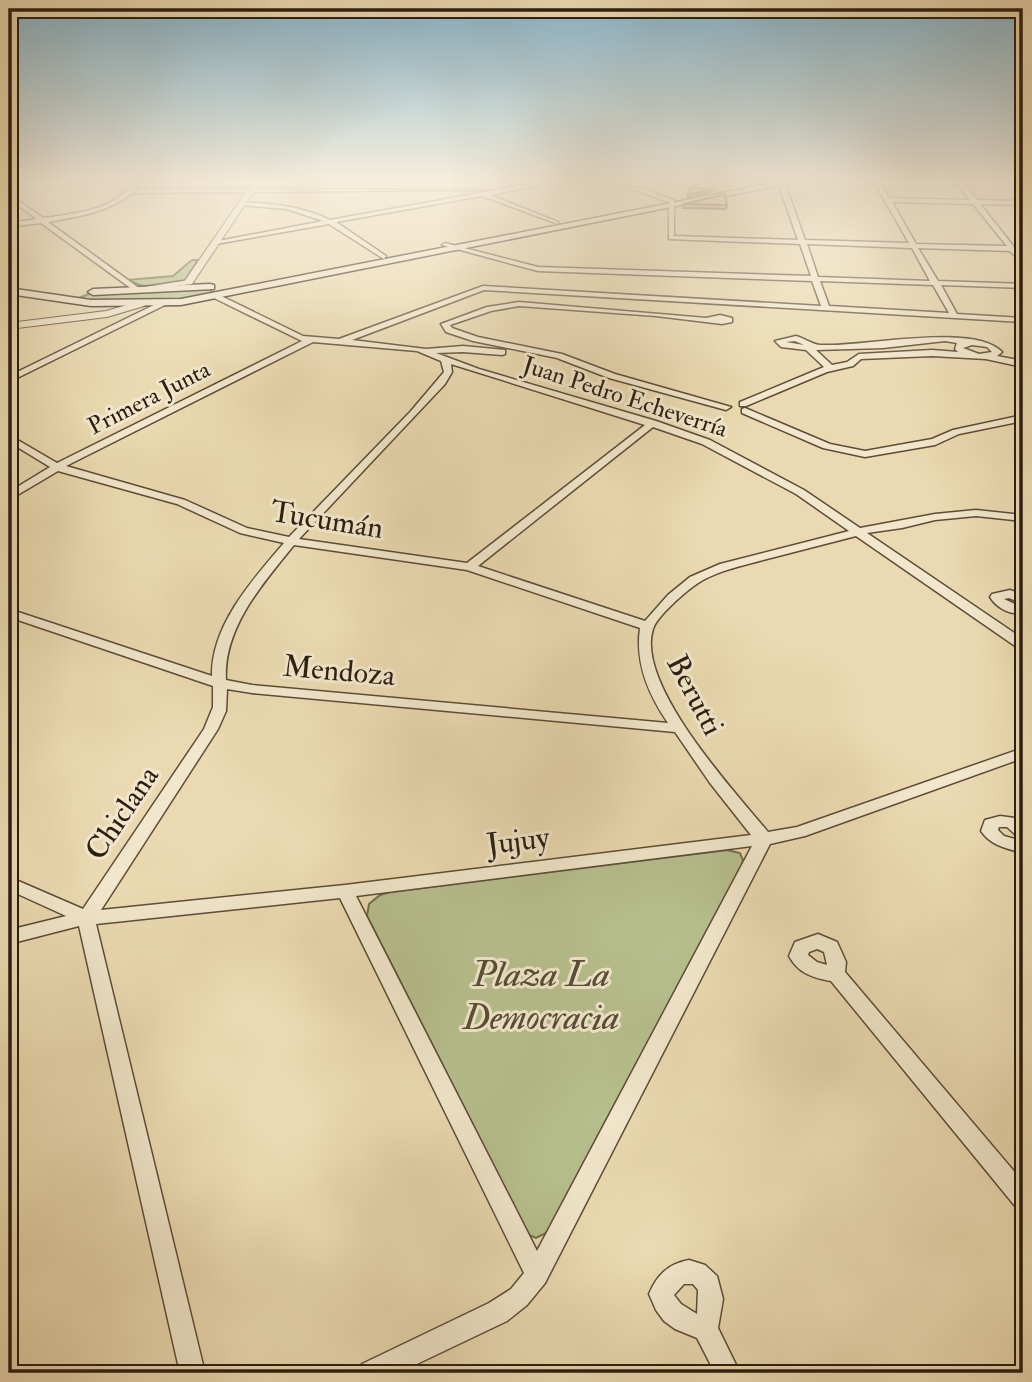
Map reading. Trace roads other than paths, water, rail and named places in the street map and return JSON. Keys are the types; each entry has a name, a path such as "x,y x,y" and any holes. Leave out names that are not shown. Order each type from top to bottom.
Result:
{"main road":[{"path":"9,285 89,298 163,304 257,282 445,246"},
{"path":"9,291 77,301 103,291 129,286 163,289 193,285 213,291 445,246"}],"street":[{"path":"76,246 129,286 193,285 214,246"},
{"path":"369,246 384,257"},
{"path":"450,246 538,269 1023,286"},
{"path":"802,246 825,309"},
{"path":"916,246 954,315"},
{"path":"964,246 1023,249"},
{"path":"1013,248 1023,262"},
{"path":"337,343 479,289 1023,320"},
{"name":"Juan Pedro Echeverría","path":"213,291 288,334 310,340 395,345 427,351 476,371 653,423 706,442 764,471 862,532 1023,645"},
{"path":"9,325 77,315 90,310 89,298"},
{"path":"136,317 141,304"},
{"path":"107,314 141,304"},
{"path":"9,379 163,304"},
{"path":"709,319 519,304 490,309 445,324 445,327 485,345 565,358 606,373 728,405 735,411 830,368 869,356 932,353 1023,362"},
{"path":"9,325 107,314 131,314 136,317"},
{"path":"830,368 811,347 883,345 945,339 995,347 1023,362"},
{"name":"Primera Junta","path":"9,497 57,467 310,340"},
{"path":"979,343 962,344 958,347 962,351 981,356 997,353 995,347"},
{"path":"395,345 485,345"},
{"path":"427,351 485,345"},
{"name":"Chiclana","path":"86,918 211,729 219,711 218,653 250,595 291,541 436,389 448,372 445,359"},
{"path":"744,407 833,448 853,453 878,454 935,442 950,432 1023,412"},
{"path":"950,432 1023,418"},
{"path":"468,567 653,423"},
{"name":"Tucumán","path":"9,438 57,467 181,502 232,527 291,541 468,567 648,626"},
{"path":"883,526 892,520 943,508 982,506 1023,511"},
{"path":"883,526 902,526 956,514 995,514 1023,518"},
{"name":"Berutti","path":"764,839 676,728 654,688 643,647 648,626 672,598 694,580 711,571 883,526"},
{"name":"Mendoza","path":"9,613 218,683 252,690 676,728"},
{"name":"Jujuy","path":"9,937 86,918 345,891 764,839 799,832 1023,753"},
{"path":"1023,832 1013,822 1000,821 992,824 989,831 998,840 1023,847"},
{"path":"371,1373 498,1312 519,1297 537,1275 764,839"},
{"path":"9,883 86,918 192,1373"},
{"path":"345,891 537,1275"},
{"path":"836,974 1023,1198"},
{"path":"705,1329 728,1373"}],"park label":[{"name":"Plaza La Democracia","path":"541,996"}]}
